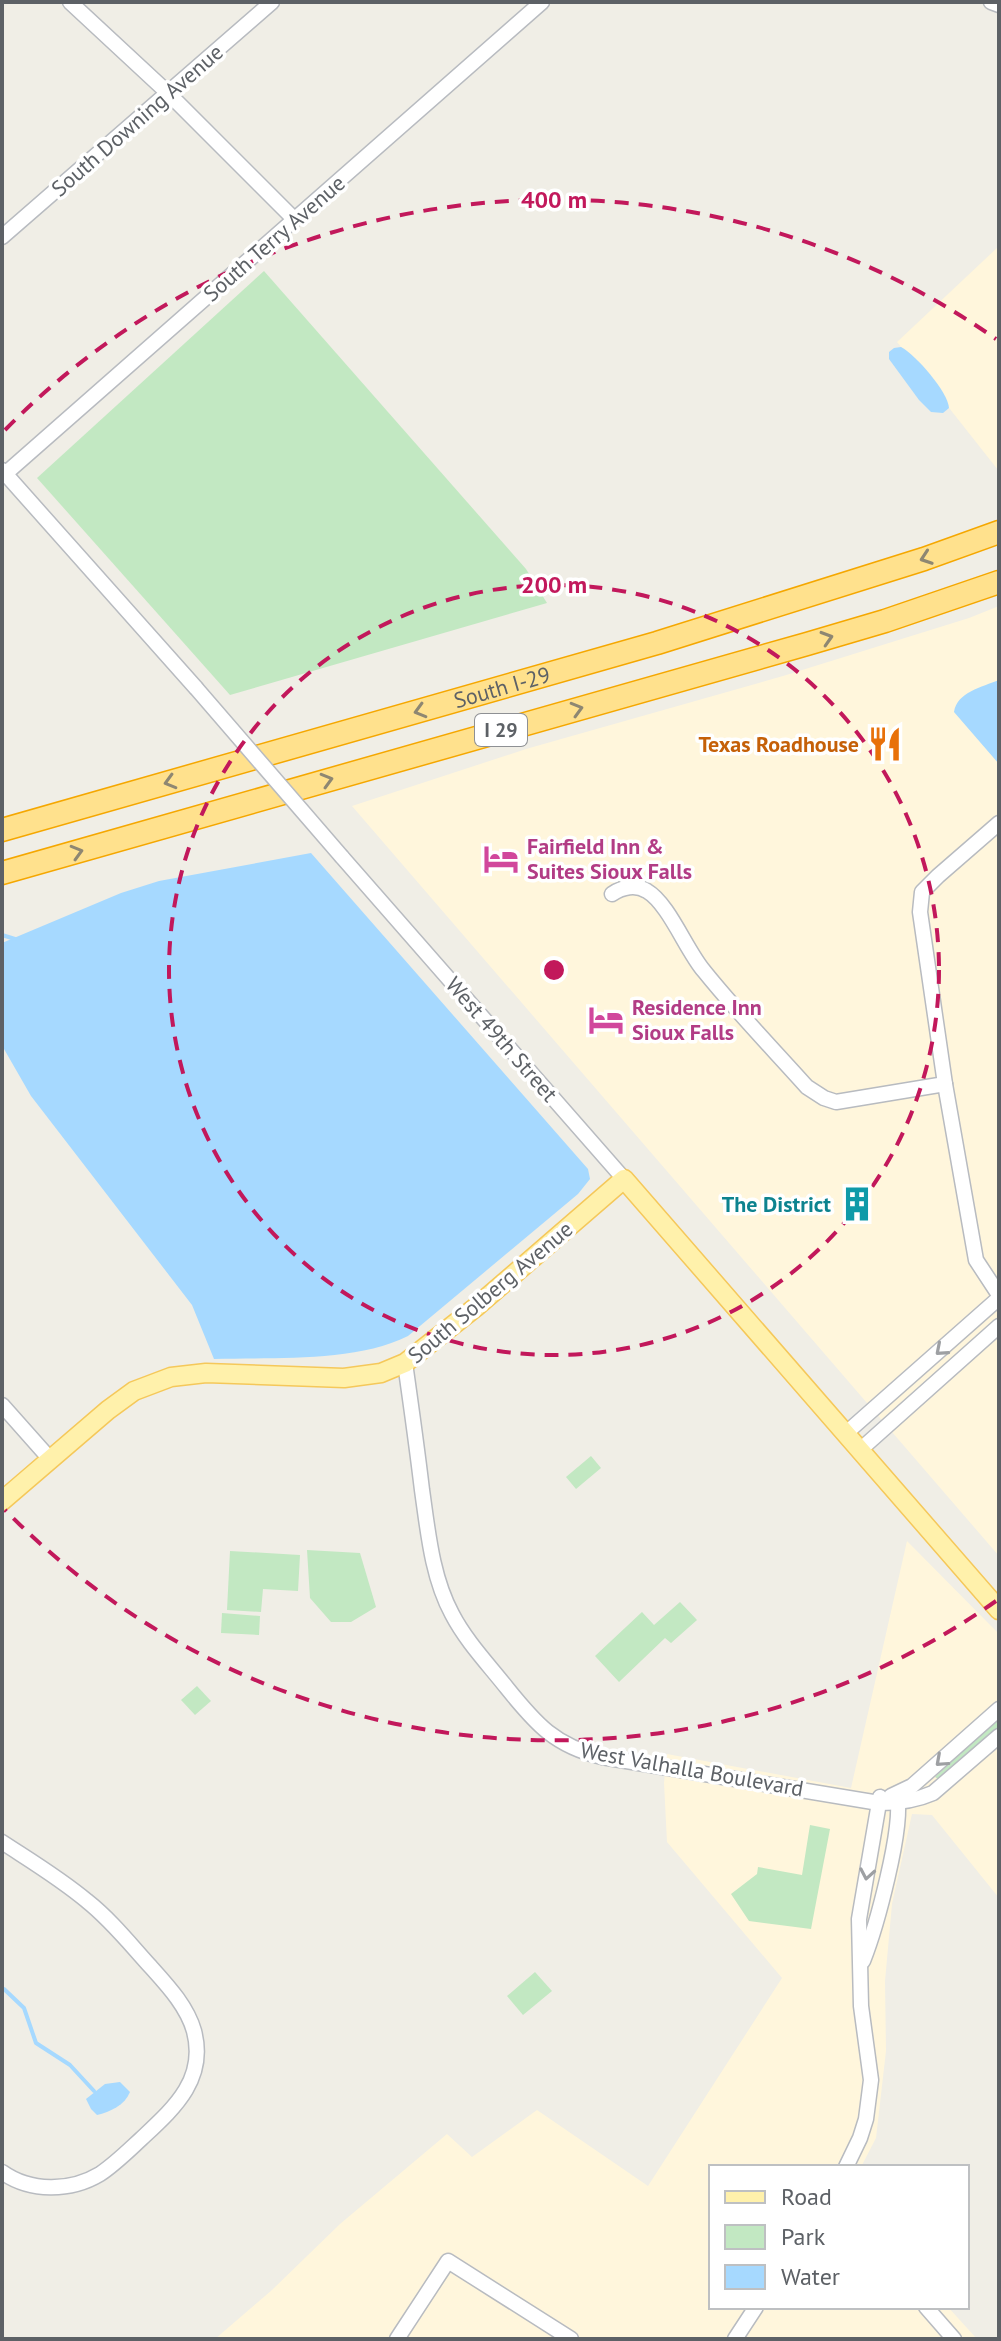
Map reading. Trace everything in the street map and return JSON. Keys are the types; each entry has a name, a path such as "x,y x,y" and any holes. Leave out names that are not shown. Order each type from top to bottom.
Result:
{"highway":[{"name":"South I-29","path":"2,830 657,643 924,559 999,532"},
{"name":"South I-29","path":"2,873 807,644 999,582"}],"main road":[{"name":"South Solberg Avenue","path":"2,1501 108,1410 134,1391 171,1377 206,1373 344,1378 381,1373 405,1363 476,1307 624,1179"},
{"name":"West 49th Street","path":"624,1179 999,1610"}],"street":[{"path":"70,2 168,93 294,219"},
{"name":"South Downing Avenue","path":"2,237 272,2"},
{"name":"South Terry Avenue","path":"4,472 542,2"},
{"path":"991,2 999,5"},
{"name":"West 49th Street","path":"4,472 624,1179"},
{"path":"845,1434 999,1297 976,1260 945,1084 920,912 922,892 999,823"},
{"path":"612,894 619,889 648,891 658,901 704,971 807,1087 824,1098 836,1102 945,1084"},
{"path":"860,1450 999,1326"},
{"name":"West Valhalla Boulevard","path":"405,1363 428,1531 446,1602 471,1644 542,1729 570,1747 602,1757 875,1800 933,1793 999,1736"},
{"path":"2,1405 50,1459"},
{"path":"861,1965 877,1920 895,1836 898,1799 999,1709"},
{"path":"847,2165 860,2138 869,2100 870,2060 861,2006 859,1919 875,1800"},
{"path":"2,1842 77,1892 110,1922 182,2005 194,2032 196,2053 192,2077 178,2104 99,2174 54,2187 28,2185 2,2172"},
{"path":"397,2339 448,2261 571,2339"},
{"path":"735,2339 755,2309"},
{"path":"928,2309 954,2339"}],"shaded area":[{"path":"999,246 999,469 998,470 897,342"},
{"path":"999,606 999,1556 352,806 526,749 783,676"},
{"path":"907,1541 999,1634 999,1898 932,1815 912,1814 892,1904 885,1981 886,2051 876,2138 862,2165 709,2165 709,2309 950,2309 977,2339 215,2339 272,2290 340,2224 447,2134 472,2157 537,2110 648,2186 782,1978 667,1842 664,1783 667,1754 851,1788"}],"green space":[{"path":"264,271 526,569 547,603 230,695 37,478"},
{"path":"591,1456 601,1468 576,1489 566,1477"},
{"path":"307,1550 360,1553 376,1607 351,1622 331,1622 310,1598"},
{"path":"230,1551 300,1555 298,1591 263,1589 261,1612 227,1610"},
{"path":"680,1602 697,1620 671,1643 665,1638 619,1682 595,1656 642,1612 654,1625"},
{"path":"222,1613 260,1616 259,1635 221,1633"},
{"path":"197,1686 211,1701 195,1715 181,1700"},
{"path":"995,1721 999,1723 998,1727 940,1780 935,1777"},
{"path":"810,1825 830,1829 811,1929 749,1921 731,1894 757,1874 758,1867 802,1875"},
{"path":"535,1972 552,1991 523,2015 507,1996"}],"water":[{"path":"901,347 923,366 943,393 949,408 943,413 931,412 919,400 889,359 889,352"},
{"path":"999,680 999,764 954,712 965,695"},
{"path":"311,853 588,1169 590,1179 578,1194 408,1336 387,1345 339,1355 214,1359 192,1305 31,1096 4,1049 2,943 121,893 159,881"},
{"path":"120,2082 130,2092 128,2097 116,2107 97,2115 86,2099 105,2084"}],"waterway":[{"path":"2,935 15,939"},
{"path":"4,1989 24,2008 36,2043 70,2065 94,2091"}],"place":[{"name":"Texas Roadhouse","path":"885,744"},
{"name":"Fairfield Inn & Suites Sioux Falls","path":"501,859"},
{"name":"Residence Inn Sioux Falls","path":"606,1020"},
{"name":"The District","path":"857,1204"}]}
